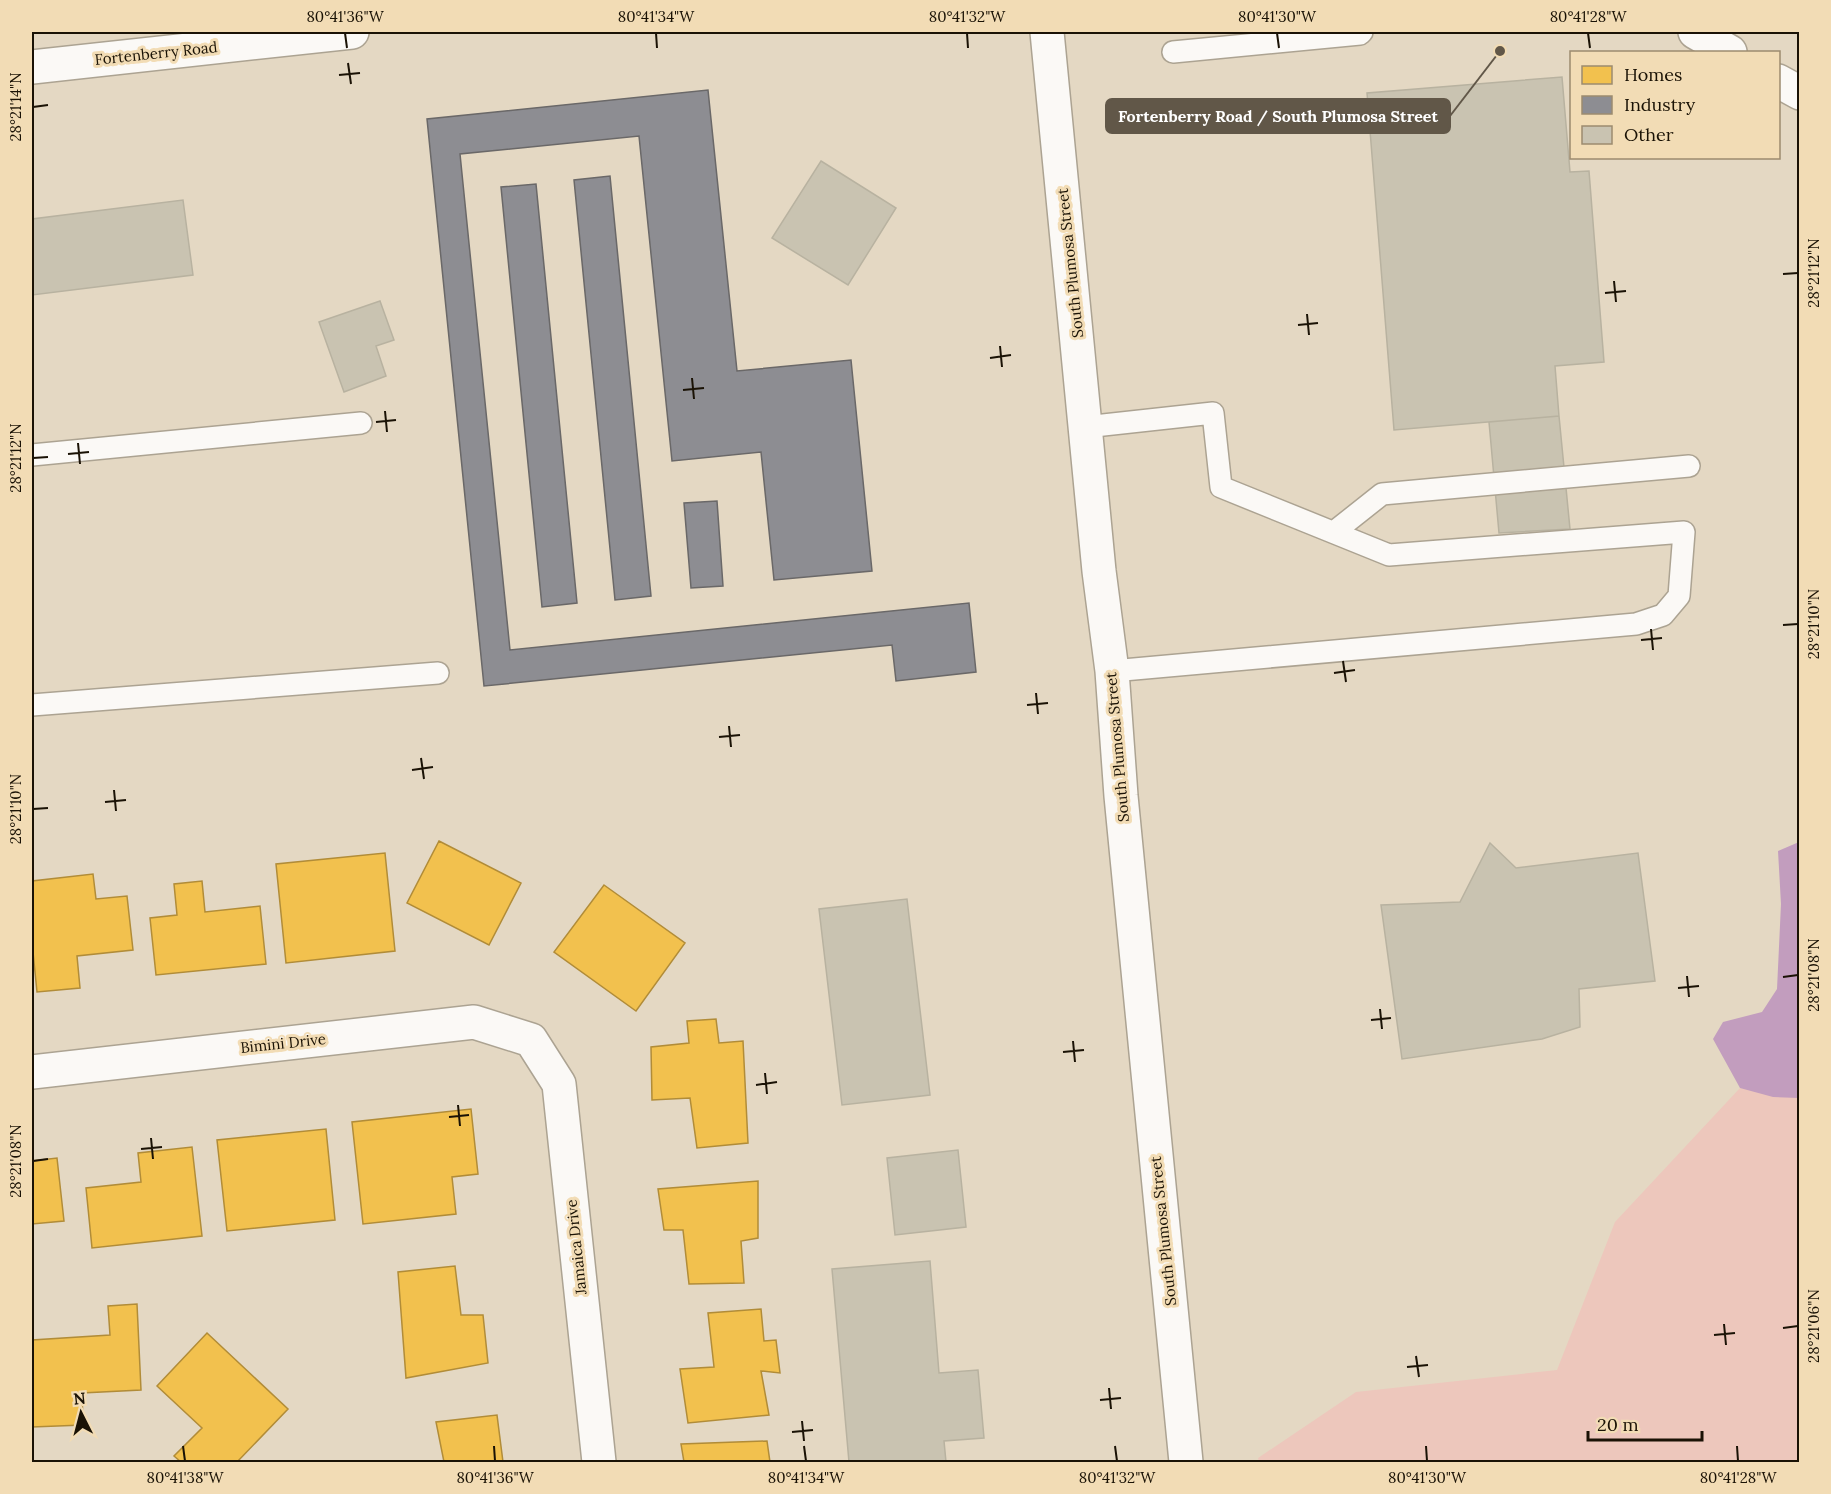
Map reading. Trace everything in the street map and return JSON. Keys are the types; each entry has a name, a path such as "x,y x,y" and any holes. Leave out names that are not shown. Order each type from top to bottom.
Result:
{"street":[{"name":"Fortenberry Road","path":"32,67 352,32"},
{"name":"South Plumosa Street","path":"1047,32 1085,427 1112,671 1121,796 1186,1462"},
{"path":"1695,32 1728,51"},
{"path":"1780,82 1800,93"},
{"name":"Bimini Drive","path":"32,1072 474,1022 531,1040"},
{"name":"Jamaica Drive","path":"531,1040 559,1084 599,1462"}],"lane":[{"path":"1173,52 1362,32"},
{"path":"1085,427 1213,413 1221,487 1389,555 1684,532 1679,596 1663,615 1636,624 1112,671"},
{"path":"32,455 361,423"},
{"path":"1334,532 1382,494 1689,466"},
{"path":"32,705 438,673"}],"shaded area":[{"path":"1799,842 1799,1098 1773,1097 1740,1088 1713,1039 1723,1022 1762,1012 1777,989 1781,904 1778,851"},
{"path":"1740,1088 1799,1096 1799,1462 1259,1462 1258,1458 1356,1392 1557,1370 1615,1222"}],"building: Homes":[{"path":"439,841 521,883 489,945 407,903"},
{"path":"385,853 395,951 286,963 276,864"},
{"path":"93,874 96,899 127,896 133,950 77,956 80,988 37,992 32,942 32,881"},
{"path":"202,881 205,912 260,906 266,964 156,975 150,918 177,915 174,884"},
{"path":"604,885 685,943 636,1011 554,952"},
{"path":"716,1019 719,1043 743,1041 748,1143 697,1148 690,1098 652,1100 651,1047 689,1043 687,1021"},
{"path":"471,1109 478,1174 452,1177 456,1214 363,1224 352,1122"},
{"path":"326,1129 335,1220 227,1231 217,1140"},
{"path":"192,1147 202,1236 92,1248 86,1188 141,1182 138,1153"},
{"path":"57,1158 64,1221 32,1224 32,1161"},
{"path":"758,1181 758,1238 741,1241 744,1283 689,1284 683,1230 664,1230 658,1189"},
{"path":"455,1266 461,1315 483,1315 488,1363 406,1378 398,1272"},
{"path":"137,1304 141,1390 82,1393 83,1425 32,1427 32,1340 110,1335 108,1306"},
{"path":"761,1309 764,1341 776,1340 780,1373 761,1371 769,1415 688,1423 680,1369 714,1367 708,1313"},
{"path":"207,1333 288,1409 237,1462 181,1462 174,1456 202,1428 157,1386"},
{"path":"497,1415 503,1462 444,1462 436,1422"},
{"path":"767,1441 770,1462 684,1462 681,1444"}],"building: Industry":[{"path":"708,90 737,371 851,360 872,571 774,580 761,452 672,461 639,136 460,154 510,650 969,603 976,672 896,681 892,645 484,686 427,119"},
{"path":"610,176 651,596 615,600 574,180"},
{"path":"536,184 577,603 542,607 501,187"},
{"path":"717,501 723,586 691,588 684,503"}],"building: Other":[{"path":"1562,77 1570,172 1589,171 1604,362 1555,366 1559,416 1394,430 1367,93"},
{"path":"821,161 896,208 848,285 772,238"},
{"path":"183,200 193,275 32,295 32,219"},
{"path":"380,301 394,340 376,346 386,376 344,392 319,322"},
{"path":"1559,416 1570,529 1499,533 1489,422"},
{"path":"1490,843 1516,868 1638,853 1655,981 1579,989 1580,1027 1542,1039 1402,1059 1381,905 1460,902"},
{"path":"907,899 930,1095 842,1105 819,909"},
{"path":"958,1150 966,1227 895,1235 887,1158"},
{"path":"930,1261 939,1373 978,1370 984,1438 944,1441 946,1462 849,1462 832,1269"}],"place":[{"name":"Fortenberry Road / South Plumosa Street","path":"1500,51"}]}
